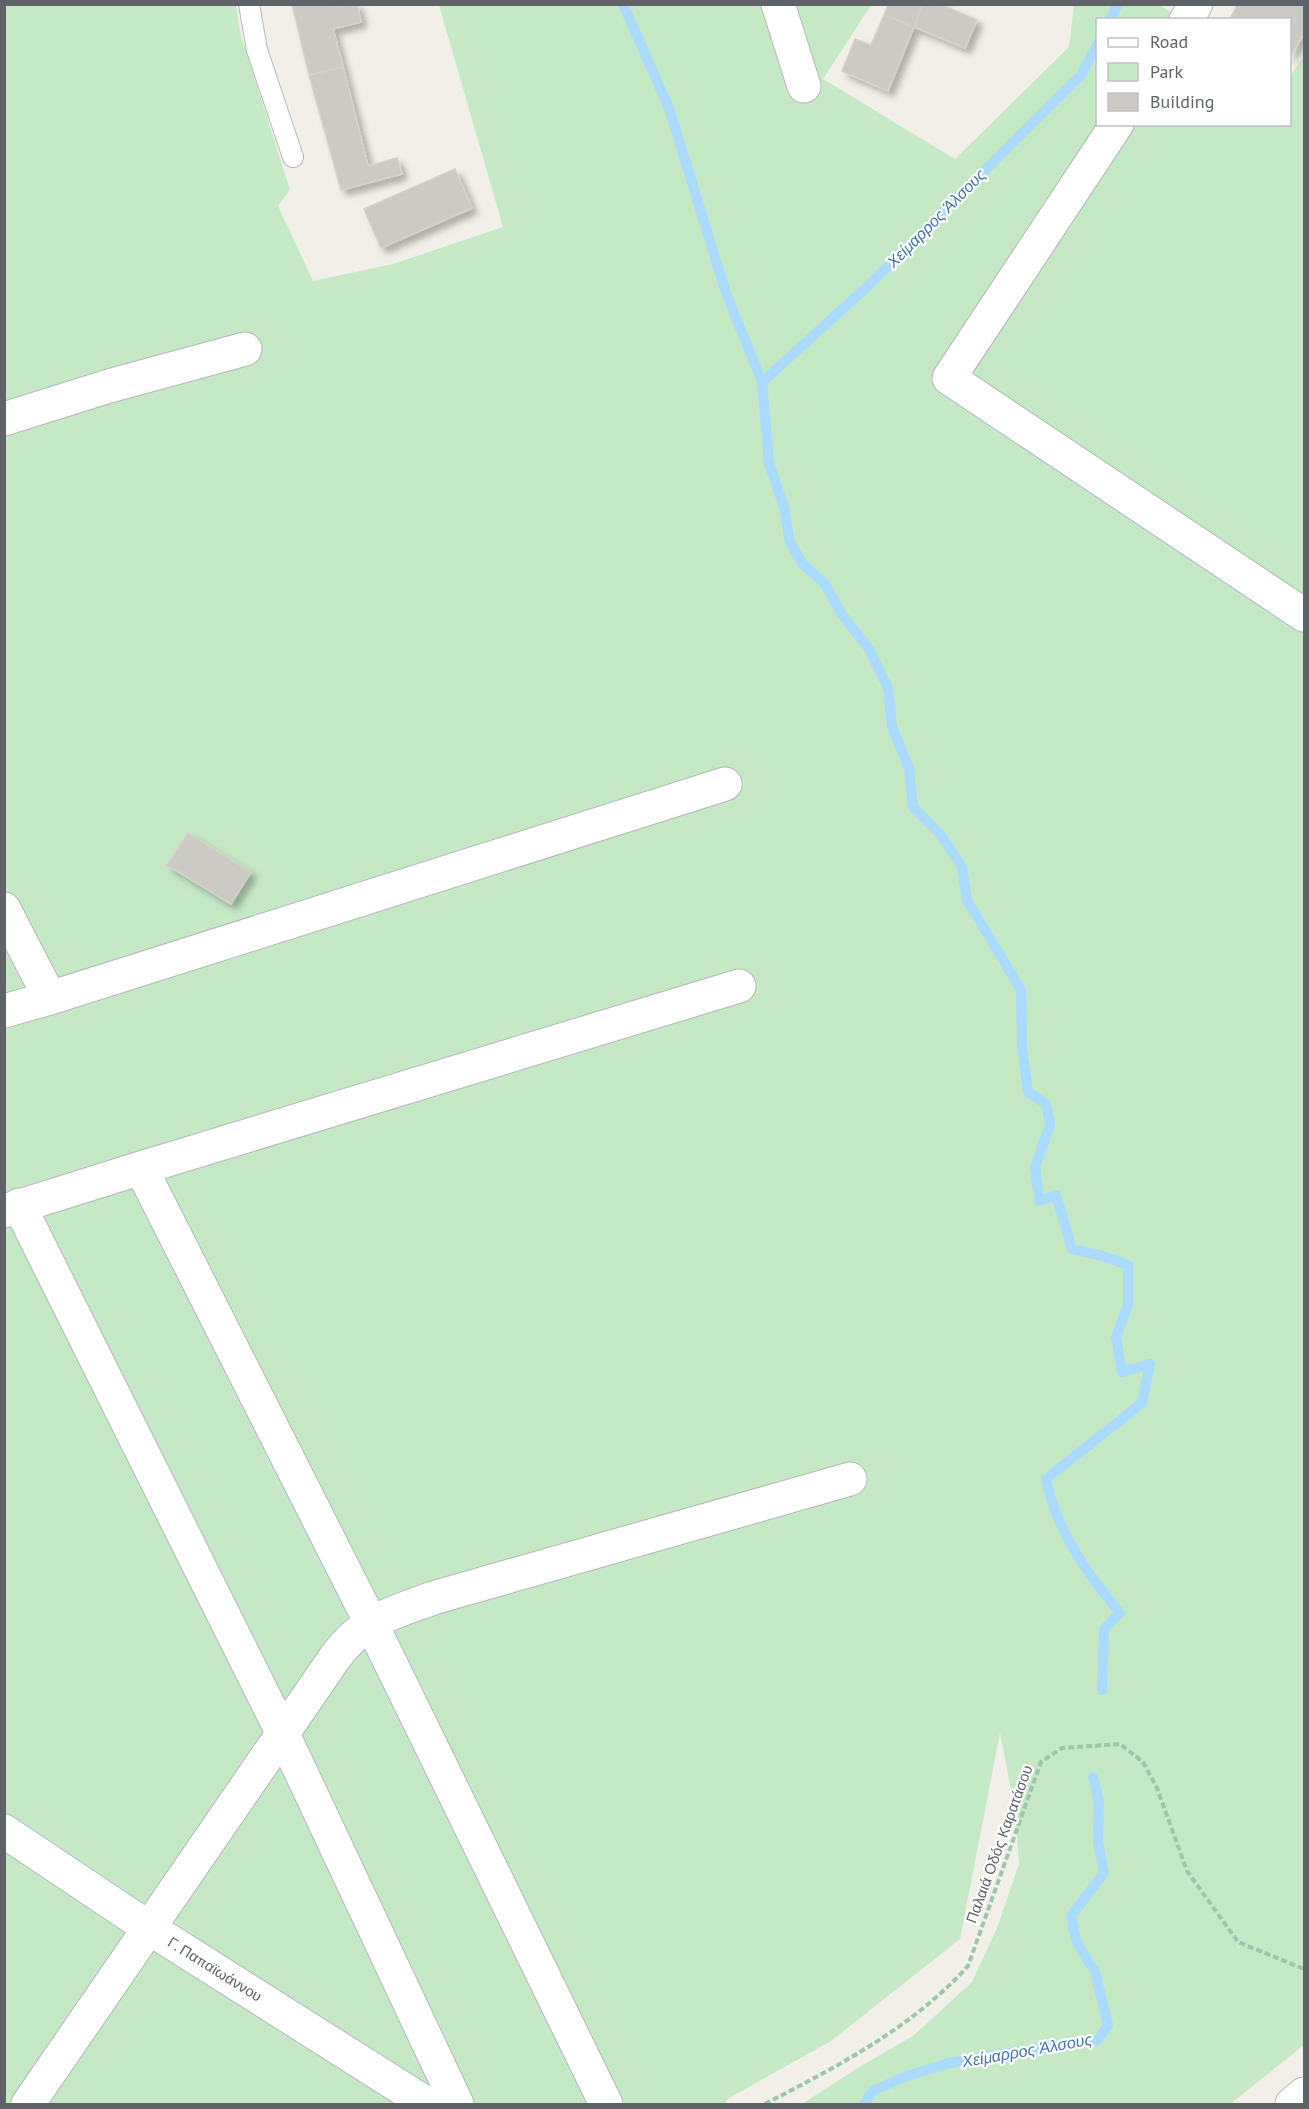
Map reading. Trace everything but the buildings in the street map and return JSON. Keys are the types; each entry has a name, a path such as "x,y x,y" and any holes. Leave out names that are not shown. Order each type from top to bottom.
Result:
{"street":[{"path":"778,4 804,86"},
{"path":"1187,18 1196,4"},
{"path":"1116,126 949,378 1305,615"},
{"path":"4,419 109,386 245,349"},
{"path":"4,1011 725,784"},
{"path":"4,909 50,998"},
{"path":"457,2104 283,1734 12,1208 740,987"},
{"path":"141,1168 371,1623 606,2104"},
{"path":"28,2104 347,1642 371,1623 433,1598 850,1479"},
{"name":"Γ. Παπαϊωάννου","path":"4,1832 149,1928 427,2104"},
{"path":"1292,2104 1305,2094"}],"lane":[{"path":"249,4 257,50 293,157"}],"path":[{"name":"Παλαιά Οδός Καρατάσου","path":"765,2104 856,2055 892,2031 948,1989 968,1966 1041,1762 1062,1748 1120,1744 1143,1762 1156,1788 1187,1871 1238,1942 1305,1969"}],"green space":[{"path":"5,5 236,5 240,32 290,190 278,206 313,281 393,264 503,227 439,5 871,5 823,79 955,159 1069,47 1074,5 1160,5 1180,18 1096,18 1096,126 1291,126 1291,75 1304,56 1304,2045 1230,2104 802,2104 913,2036 972,1982 997,1928 1019,1864 1015,1810 1000,1733 960,1939 831,2041 729,2098 724,2104 5,2104"}],"waterway":[{"name":"Χείμαρρος Άλσους","path":"623,4 669,108 726,293 762,382 769,463 784,507 790,543 803,564 825,584 841,613 869,649 888,688 892,727 909,768 913,807 940,834 962,867 967,900 1021,990 1022,1048 1028,1092 1046,1104 1050,1125 1035,1167 1039,1201 1056,1195 1072,1249 1128,1265 1128,1305 1116,1337 1122,1372 1150,1364 1142,1403 1046,1479 1057,1517 1065,1534 1085,1567 1120,1613 1104,1629 1102,1690"},
{"name":"Χείμαρρος Άλσους","path":"1111,18 1118,4"},
{"name":"Χείμαρρος Άλσους","path":"762,382 867,287 1081,75 1096,47"},
{"name":"Χείμαρρος Άλσους","path":"864,2104 873,2091 904,2077 949,2063 1098,2040 1108,2025 1095,1972 1076,1941 1071,1916 1104,1873 1098,1842 1099,1802 1093,1777"}]}
